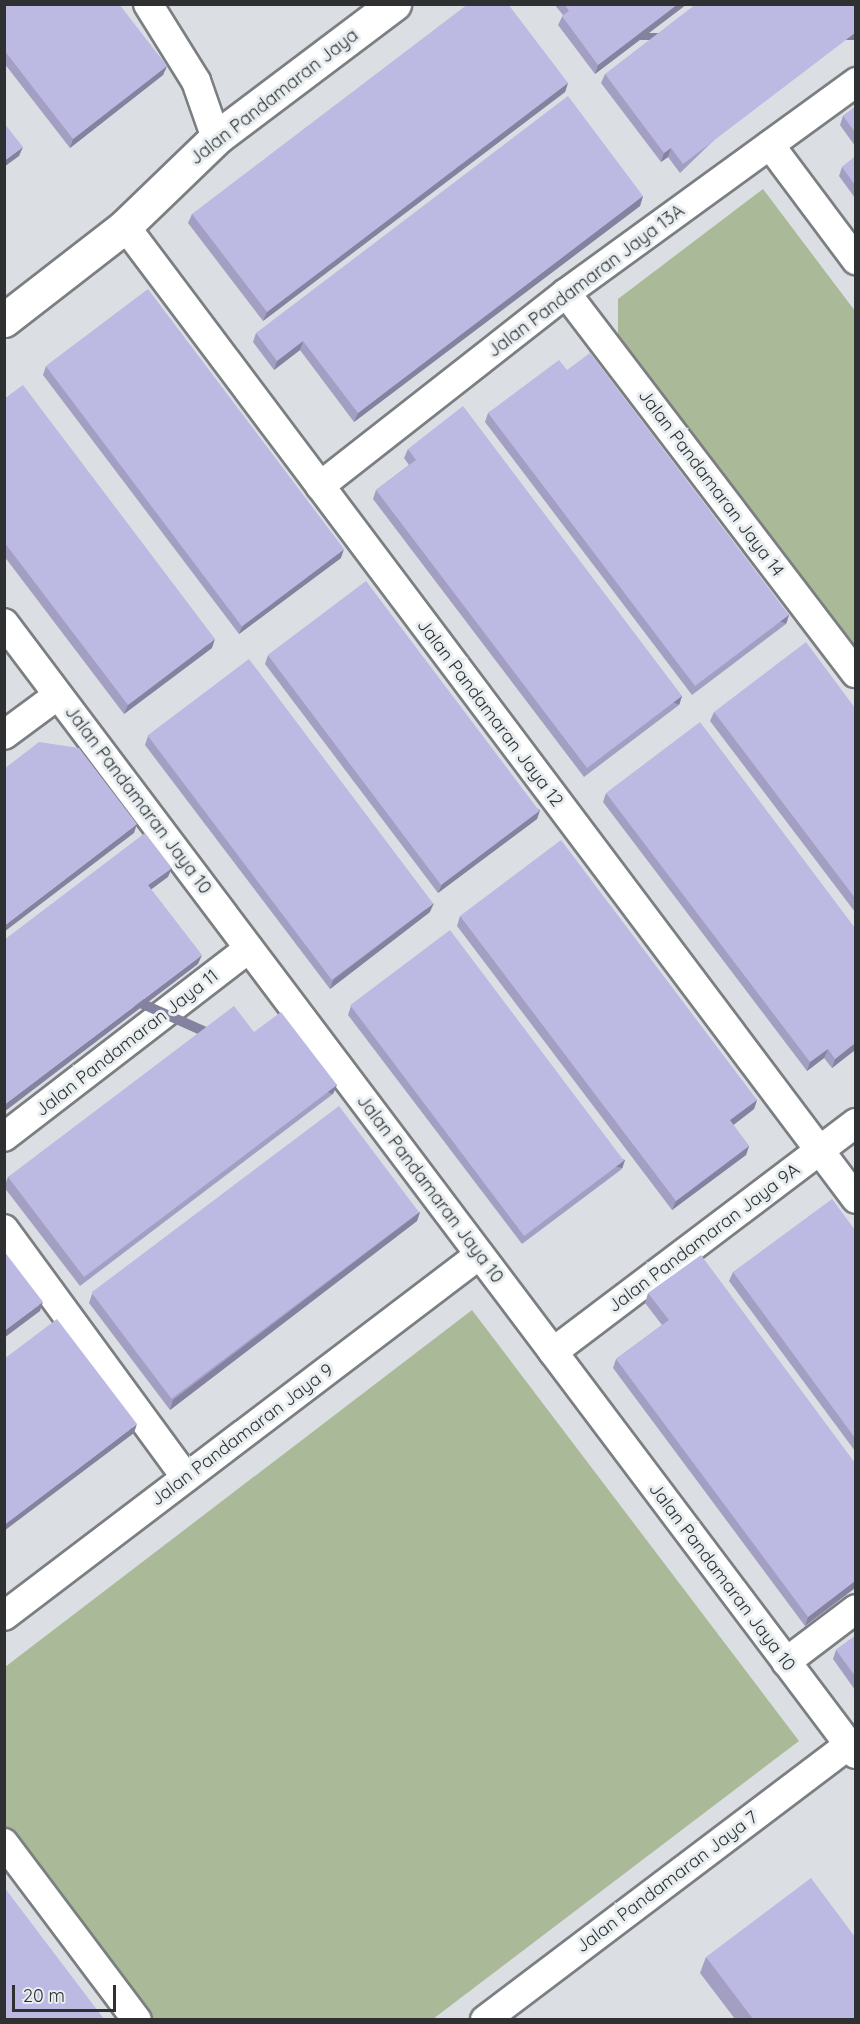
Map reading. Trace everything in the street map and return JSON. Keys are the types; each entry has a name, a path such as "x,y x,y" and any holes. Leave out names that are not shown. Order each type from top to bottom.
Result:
{"main road":[{"name":"Jalan Pandamaran Jaya","path":"4,320 125,226 182,168 216,138 394,4"}],"street":[{"path":"159,8 196,81 216,138"},
{"name":"Jalan Pandamaran Jaya 13A","path":"320,486 566,293 855,82"},
{"path":"770,145 855,260"},
{"name":"Jalan Pandamaran Jaya 12","path":"125,226 855,1199"},
{"name":"Jalan Pandamaran Jaya 14","path":"566,293 855,673"},
{"name":"Jalan Pandamaran Jaya 10","path":"4,624 852,1749"},
{"path":"4,735 58,695"},
{"name":"Jalan Pandamaran Jaya 11","path":"4,1137 249,948"},
{"name":"Jalan Pandamaran Jaya 9A","path":"553,1352 855,1123"},
{"path":"4,1229 186,1478"},
{"name":"Jalan Pandamaran Jaya 9","path":"4,1616 479,1255"},
{"path":"786,1662 855,1609"},
{"name":"Jalan Pandamaran Jaya 7","path":"485,2019 852,1749"},
{"path":"4,1844 137,2019"}],"green space":[{"path":"763,189 855,311 855,653 618,338 618,299"},
{"path":"472,1310 799,1741 433,2019 152,2019 5,1826 5,1667"}],"building":[{"path":"4,4 119,4 167,66 73,139 4,50"},
{"path":"468,4 508,4 568,83 267,312 192,214"},
{"path":"564,4 678,4 598,65 562,16 569,11"},
{"path":"696,4 855,4 855,33 683,164 671,148 664,153 605,74"},
{"path":"568,96 643,196 358,413 303,341 277,361 256,333"},
{"path":"855,107 855,132 843,116"},
{"path":"4,123 23,147 4,161"},
{"path":"855,157 855,185 842,167"},
{"path":"148,289 344,549 242,626 46,366"},
{"path":"590,353 789,615 695,686 488,413 559,360 567,370"},
{"path":"23,385 215,639 128,705 4,542 4,399"},
{"path":"463,406 682,696 587,768 376,490 416,460 408,449"},
{"path":"366,581 539,811 441,885 268,655"},
{"path":"806,642 855,708 855,898 714,712"},
{"path":"249,659 433,903 332,980 148,735"},
{"path":"700,722 855,928 855,1043 835,1059 828,1049 810,1062 606,793"},
{"path":"39,742 79,748 137,824 4,926 4,769"},
{"path":"145,833 172,868 148,885 202,955 4,1105 4,940"},
{"path":"561,840 757,1100 730,1120 749,1146 676,1201 460,916"},
{"path":"450,930 624,1161 524,1236 350,1005"},
{"path":"234,1006 254,1032 281,1012 337,1085 84,1277 8,1177"},
{"path":"339,1106 419,1212 171,1399 91,1293"},
{"path":"832,1199 855,1230 855,1438 733,1272"},
{"path":"4,1251 43,1302 4,1331"},
{"path":"701,1255 855,1463 855,1581 808,1617 616,1359 669,1320 648,1293"},
{"path":"57,1319 137,1424 4,1525 4,1359"},
{"path":"855,1636 855,1676 836,1650"},
{"path":"811,1878 855,1937 855,2019 753,2019 706,1957"},
{"path":"4,1887 104,2019 4,2019"}]}
